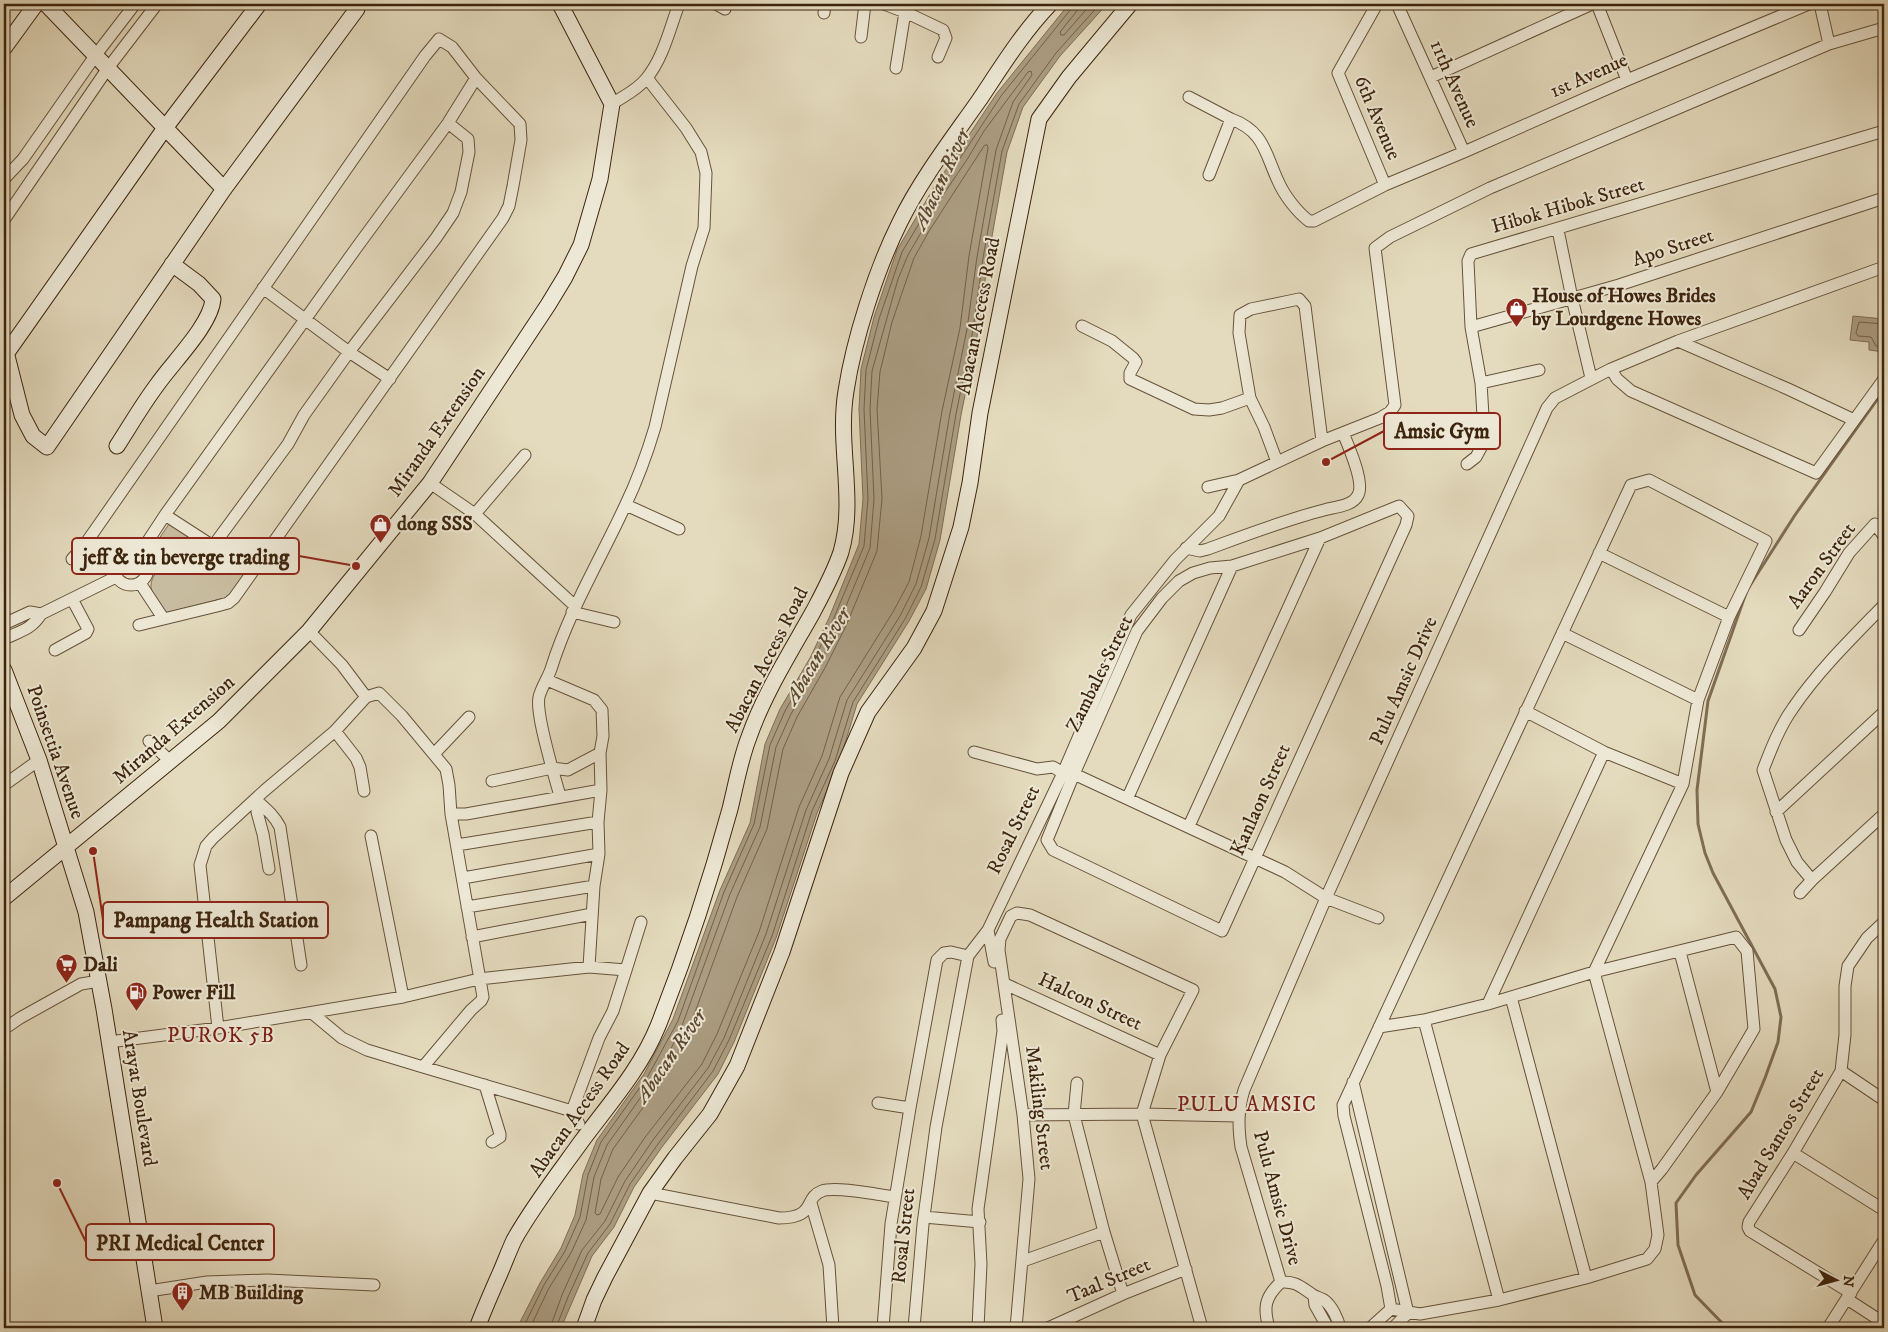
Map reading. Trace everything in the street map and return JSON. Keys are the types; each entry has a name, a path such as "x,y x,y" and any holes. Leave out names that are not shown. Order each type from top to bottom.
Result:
{"street":[{"path":"4,48 36,4"},
{"path":"46,4 224,189"},
{"path":"4,180 23,159 135,4"},
{"path":"4,220 108,68 157,4"},
{"path":"259,4 164,128 5,349 22,415 33,436 47,447 224,189 357,9 352,4"},
{"path":"560,4 612,104 634,91 647,78 657,61 679,4"},
{"path":"861,37 865,4"},
{"path":"886,4 943,30 945,33 944,45 938,57"},
{"name":"Abacan Access Road","path":"477,1328 488,1298 524,1224 647,1051 689,945 730,808 748,740 758,714 825,590 840,556 848,511 843,448 843,412 846,389 868,306 883,261 900,222 944,150 1026,32 1050,4"},
{"name":"Abacan Access Road","path":"584,1328 605,1277 650,1193 710,1114 737,1066 782,952 841,773 868,712 914,648 934,611 961,526 970,483 980,413 1039,119 1069,77 1130,4"},
{"name":"6th Avenue","path":"1377,4 1338,73 1385,185"},
{"name":"11th Avenue","path":"1397,4 1432,76 1464,152"},
{"path":"1432,76 1592,4"},
{"path":"1597,4 1627,80"},
{"name":"1st Avenue","path":"1231,119 1242,123 1257,136 1265,147 1278,182 1292,203 1309,222 1385,185 1627,80 1809,4"},
{"path":"1820,4 1829,44"},
{"path":"896,68 905,12"},
{"path":"1208,487 1239,480 1390,412 1395,405 1375,248 1390,237 1490,188 1829,44 1884,28"},
{"path":"72,559 86,543 425,56 439,39 452,47 476,78 520,124 521,140 509,206 503,218 234,598 228,603 139,625"},
{"path":"140,553 165,514 448,122 476,78"},
{"path":"560,796 539,708 539,697 547,680 560,640 574,609 626,505 655,427 692,266 704,228 706,173 701,152 686,128 647,78"},
{"path":"1189,97 1231,119 1209,175"},
{"name":"Miranda Extension","path":"4,898 219,721 310,631 430,483 565,276 580,245 600,179 612,104"},
{"path":"213,546 288,444 304,415 349,352 453,213 461,192 468,152 468,139 448,122"},
{"name":"Hibok Hibok Street","path":"1467,464 1476,457 1483,444 1481,383 1471,328 1468,261 1471,254 1558,230 1884,131"},
{"name":"Apo Street","path":"1471,328 1619,285 1884,198"},
{"path":"1558,230 1591,378"},
{"path":"117,446 156,386 196,333 212,308 212,299 199,284 172,264"},
{"name":"Pulu Amsic Drive","path":"1340,1328 1324,1300 1314,1296 1301,1285 1291,1281 1280,1282 1241,1147 1238,1116 1244,1090 1326,898 1547,408 1555,398 1611,369 1678,341 1884,267"},
{"path":"263,288 349,352 390,379"},
{"path":"1277,462 1264,427 1250,398 1239,333 1240,315 1251,309 1299,299 1305,306 1322,441"},
{"path":"1082,326 1112,341 1133,358 1136,362 1130,373 1130,379 1194,409 1209,410 1222,408 1250,398"},
{"path":"1678,341 1854,420"},
{"path":"1611,369 1617,379 1631,391 1816,473 1884,379"},
{"path":"1481,383 1538,370"},
{"path":"1186,548 1200,551 1208,549 1320,511 1353,502 1358,497 1360,487 1343,433"},
{"path":"475,514 524,455"},
{"name":"Rosal Street","path":"914,1328 924,1217 936,1127 968,956 988,930 1068,773 1131,616 1186,548 1220,516 1239,480"},
{"path":"1649,480 1766,541 1729,617 1698,700 1683,784 1594,972 1651,1182 1658,1235 1655,1249 1647,1260 1499,1300 1420,1314 1391,1309 1344,1116 1344,1105 1630,485 1649,480"},
{"path":"430,483 475,514 574,609 614,622"},
{"path":"626,505 678,530"},
{"name":"Zambales Street","path":"1047,840 1068,773 1137,631 1162,598 1179,582 1193,573 1210,568 1232,566 1320,538 1399,506"},
{"name":"Kanlaon Street","path":"1047,840 1053,850 1222,931 1402,534 1408,516 1399,506"},
{"path":"165,514 213,546 255,569"},
{"name":"Aaron Street","path":"1799,630 1849,553 1875,524 1884,536"},
{"path":"1189,826 1320,538"},
{"path":"86,543 116,558"},
{"path":"135,551 140,553 147,562 148,568 144,579 140,583 129,585 119,581 114,567 116,558 124,552 135,551"},
{"path":"1599,553 1729,617"},
{"path":"1128,798 1232,566"},
{"path":"4,639 30,628 36,623 41,614 116,577"},
{"path":"140,583 163,618"},
{"path":"55,650 86,633 88,630 72,599"},
{"path":"1812,880 1797,862 1786,840 1763,770 1792,709 1828,664 1884,605"},
{"path":"4,624 30,612 41,614"},
{"path":"310,631 342,665 366,697"},
{"path":"1562,633 1698,700"},
{"name":"Poinsettia Avenue","path":"4,670 39,760 67,847"},
{"path":"547,680 594,700 602,710 604,736 600,753 601,790 598,854 589,966"},
{"path":"218,1028 200,865 206,846 258,802 264,791 335,731 366,697 379,693 402,716 446,769 451,814 483,997 422,1067"},
{"path":"1525,711 1604,752 1683,784"},
{"path":"1776,812 1884,712"},
{"path":"434,754 470,717"},
{"path":"335,731 356,758 360,768 364,791"},
{"path":"150,741 170,761"},
{"path":"974,752 1037,769 1052,767 1068,773 1128,798 1285,872 1326,898 1378,918"},
{"path":"1488,1004 1604,752"},
{"path":"492,781 552,768 568,770 600,753"},
{"path":"4,785 39,760"},
{"path":"451,814 510,807 560,796 601,790"},
{"path":"258,802 257,812 264,834 269,869"},
{"path":"258,802 276,819 280,827 301,966"},
{"path":"1800,893 1884,814"},
{"path":"457,845 598,822"},
{"path":"370,836 403,997"},
{"name":"Arayat Boulevard","path":"67,847 86,912 99,981 155,1328"},
{"path":"463,878 598,854"},
{"path":"467,907 594,886"},
{"name":"Makiling Street","path":"1016,1328 1029,1179 1023,1115 1007,1011 1005,984 1000,961 1000,940 1011,916 1017,913 1030,915 1193,990 1160,1055"},
{"path":"472,937 592,914"},
{"path":"572,1111 599,1038 613,1011 641,922"},
{"name":"Abad Santos Street","path":"1849,1296 1750,1231 1748,1227 1749,1222 1794,1153 1841,1071 1845,1035 1845,986 1848,966 1867,938 1884,922"},
{"path":"978,1328 981,1264 978,1209 1003,1031 988,930"},
{"path":"1379,1027 1424,1020 1488,1004 1594,972 1736,937 1747,951 1754,1029 1717,1092 1651,1182"},
{"path":"883,1328 890,1224 938,960 944,953 952,952 968,956"},
{"path":"1680,952 1717,1092"},
{"path":"109,1042 218,1028 312,1013 403,997 479,979 589,966 626,970"},
{"path":"4,1029 20,1018 82,984 99,981"},
{"name":"Halcon Street","path":"1005,984 1160,1055"},
{"path":"1511,997 1586,1278"},
{"path":"312,1013 342,1038 367,1050 572,1111 579,1124"},
{"path":"1424,1020 1499,1300"},
{"path":"1160,1055 1142,1114 1202,1328"},
{"path":"1841,1071 1884,1100"},
{"path":"1353,1082 1408,1313"},
{"path":"1078,1083 1074,1115 1104,1232 1123,1294"},
{"path":"485,1085 500,1134 500,1137 492,1142"},
{"path":"878,1103 910,1108"},
{"path":"1023,1115 1142,1114 1238,1116"},
{"path":"1794,1153 1884,1210"},
{"path":"650,1193 780,1218 793,1218 802,1214 816,1195 822,1191 833,1190 895,1197"},
{"path":"811,1203 829,1265 832,1328"},
{"path":"924,1217 980,1222"},
{"path":"1022,1261 1104,1232"},
{"path":"1828,1328 1849,1296 1879,1260 1884,1240"},
{"name":"Taal Street","path":"1048,1328 1123,1294 1186,1269"},
{"path":"149,1291 207,1282 250,1280 374,1285"},
{"path":"1270,1328 1265,1305 1270,1292 1280,1282"},
{"path":"1314,1296 1315,1305 1328,1328"},
{"path":"1849,1296 1884,1323"},
{"path":"1373,1327 1391,1309"},
{"path":"1393,1328 1408,1313"}],"shaded area":[{"path":"169,524 247,572 232,596 166,613 152,592 151,582 158,570 150,552"}],"water":[{"name":"Abacan River","path":"1069,4 1107,4 1060,56 1023,107 1007,152 988,259 978,331 961,415 940,540 926,589 909,621 857,704 839,763 817,813 776,938 734,1042 718,1074 634,1187 614,1227 592,1256 561,1328 517,1328 540,1283 561,1248 575,1215 583,1174 597,1140 644,1074 673,1019 720,890 750,823 765,744 780,709 810,658 829,618 859,544 863,499 859,409 861,369 874,317 897,250 933,189 997,93"},
{"path":"1853,316 1884,319 1884,352 1869,350 1869,342 1850,340"}],"waterway":[{"path":"1749,587 1795,515 1884,390"},
{"path":"1727,1328 1695,1295 1678,1245 1676,1203 1696,1175 1751,1112 1778,1042 1781,1017 1775,989 1713,873 1705,853 1698,824 1697,790 1708,701 1746,593"}],"place":[{"name":"House of Howes Brides by Lourdgene Howes","path":"1516,327"},
{"name":"Amsic Gym","path":"1326,462"},
{"name":"dong SSS","path":"381,543"},
{"name":"jeff & tin beverge trading","path":"356,566"},
{"name":"Pampang Health Station","path":"93,851"},
{"name":"Dali","path":"67,984"},
{"name":"Power Fill","path":"136,1012"},
{"name":"PRI Medical Center","path":"57,1183"},
{"name":"MB Building","path":"183,1312"}],"district":[{"name":"PUROK 5B","path":"221,1036"},
{"name":"PULU AMSIC","path":"1247,1105"}]}
